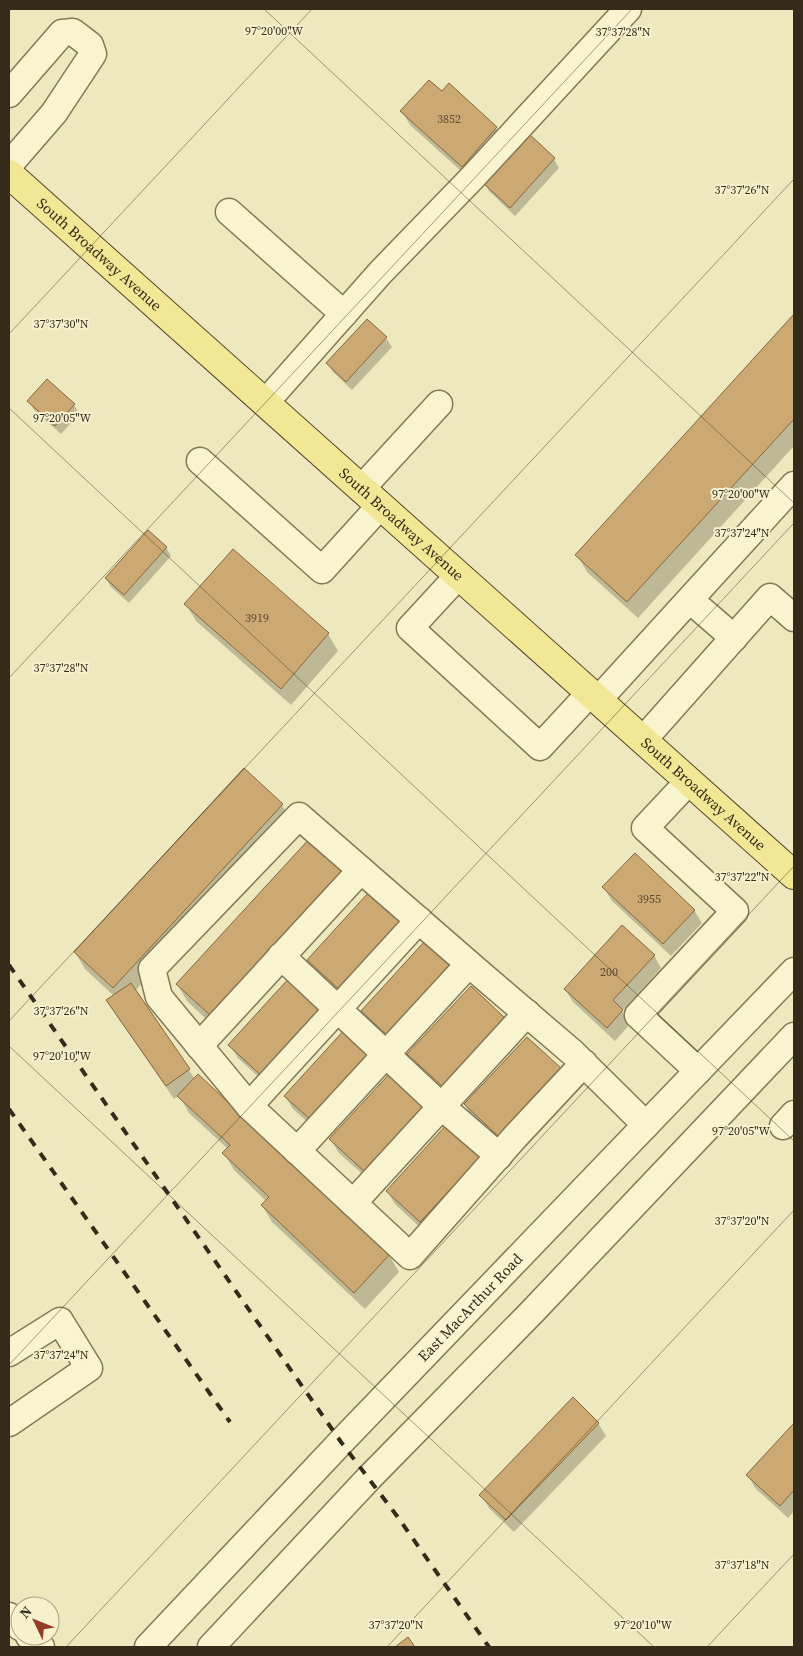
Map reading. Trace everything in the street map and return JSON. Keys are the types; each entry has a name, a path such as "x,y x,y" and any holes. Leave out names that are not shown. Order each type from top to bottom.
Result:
{"main road":[{"name":"South Broadway Avenue","path":"9,174 794,875"}],"street":[{"path":"265,403 380,273 472,178 628,9"},
{"path":"9,94 62,33 73,32 90,45 93,54 54,113 9,165"},
{"path":"229,212 344,314"},
{"path":"200,461 322,570 371,497 439,404"},
{"path":"458,576 410,628 540,748 690,600 794,485"},
{"path":"643,740 770,597 794,618"},
{"path":"690,600 734,638"},
{"path":"689,781 645,828 735,911 638,1015 698,1071"},
{"path":"584,1063 410,1256 249,1106 159,997 152,969 299,816 584,1063 646,1125"},
{"path":"199,1046 361,870"},
{"path":"249,1106 418,920"},
{"path":"281,956 441,1106 499,1156"},
{"path":"297,1151 469,964"},
{"name":"East MacArthur Road","path":"148,1647 794,971"},
{"path":"353,1203 527,1013"},
{"path":"211,1647 369,1478 532,1312 794,1037"},
{"path":"9,1353 60,1320 89,1368 9,1423"}],"building":[{"path":"429,80 442,91 449,83 497,127 462,167 400,111"},
{"path":"528,133 555,158 510,208 482,182"},
{"path":"794,314 794,419 627,602 575,555"},
{"path":"367,319 387,337 346,382 326,363"},
{"path":"47,379 75,404 55,426 27,401"},
{"path":"148,530 167,547 124,595 105,578"},
{"path":"233,549 329,633 281,689 184,604"},
{"path":"244,768 283,804 113,988 74,952"},
{"path":"311,837 345,868 210,1015 176,984"},
{"path":"635,853 695,910 663,944 602,887"},
{"path":"369,892 403,924 341,991 307,960"},
{"path":"622,925 655,955 613,1000 623,1010 607,1028 564,989"},
{"path":"424,942 451,966 388,1036 361,1011"},
{"path":"291,976 327,1009 264,1078 228,1045"},
{"path":"131,983 190,1069 166,1086 106,1000"},
{"path":"471,986 505,1018 442,1086 407,1054"},
{"path":"347,1027 374,1053 312,1121 284,1096"},
{"path":"527,1037 561,1068 498,1136 464,1104"},
{"path":"393,1070 429,1102 365,1172 329,1139"},
{"path":"198,1074 390,1254 354,1293 261,1205 269,1197 222,1153 230,1145 177,1096"},
{"path":"449,1122 483,1154 420,1222 386,1191"},
{"path":"573,1397 599,1423 506,1520 479,1495"},
{"path":"794,1423 794,1490 780,1506 746,1475"},
{"path":"408,1637 415,1647 395,1647"}],"railway":[{"path":"9,965 341,1442 397,1516 489,1647"},
{"path":"9,1109 230,1422"}]}
